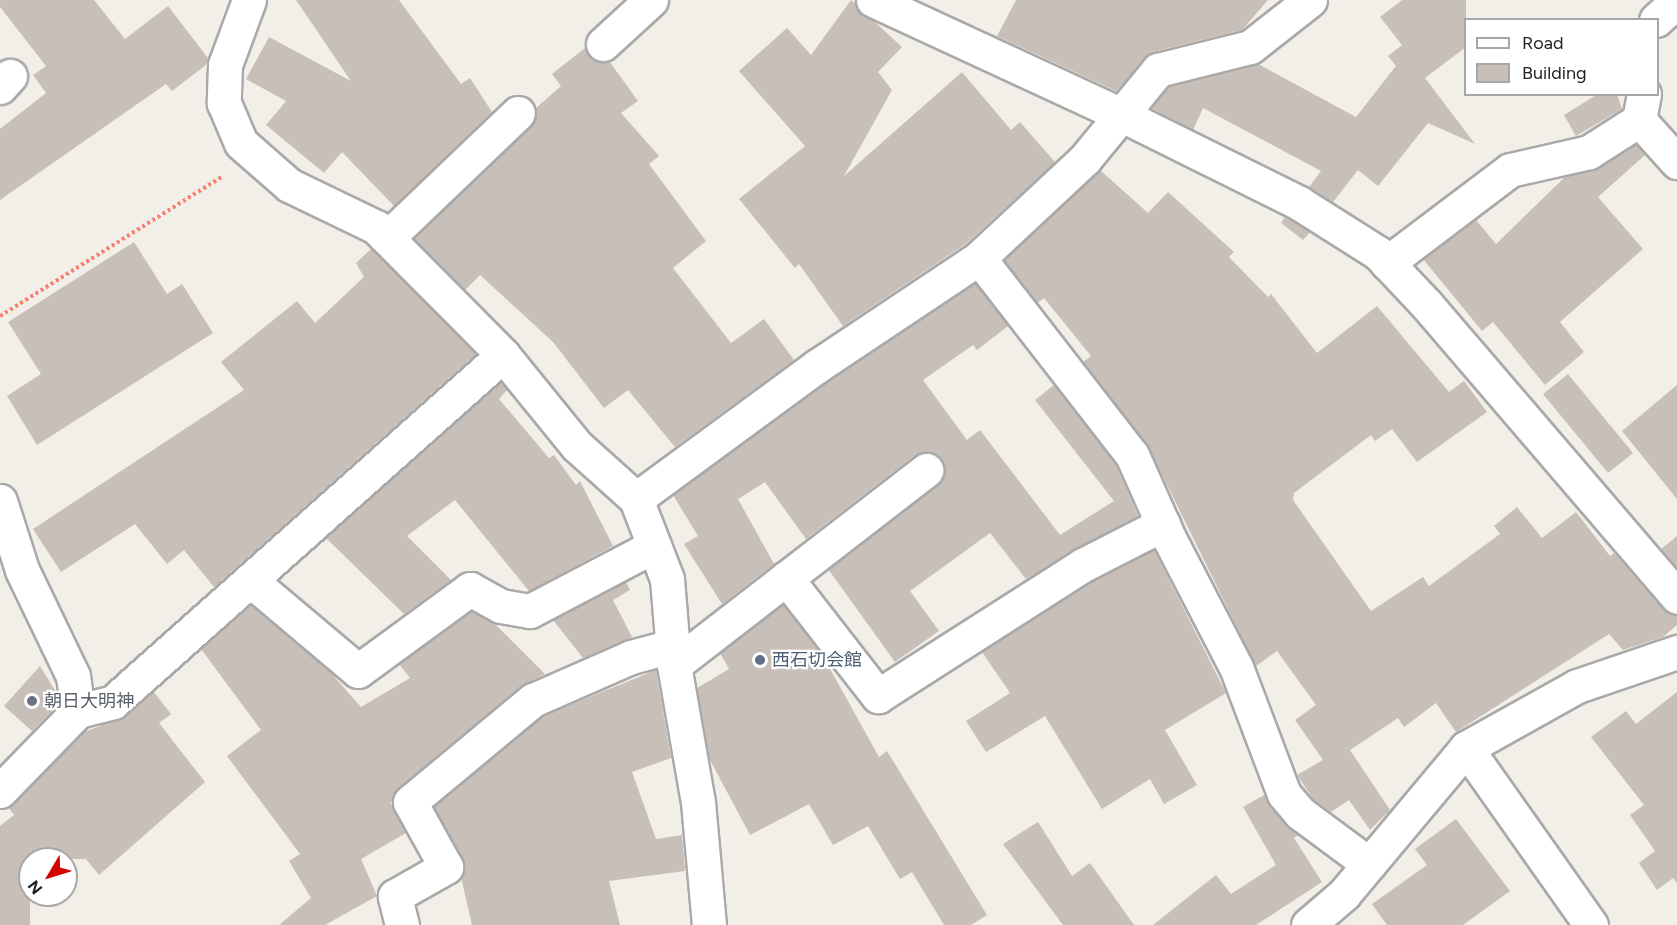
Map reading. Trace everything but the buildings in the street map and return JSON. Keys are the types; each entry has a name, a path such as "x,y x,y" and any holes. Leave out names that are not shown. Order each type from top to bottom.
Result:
{"street":[{"path":"249,0 225,65 224,103 241,143 289,185 376,227 503,355 577,446 636,499 667,579 673,656 698,802 709,925"},
{"path":"603,44 651,0"},
{"path":"873,0 1118,113 1299,203 1388,263 1677,597"},
{"path":"636,499 817,366 979,258 1085,159 1118,113 1158,70 1250,47 1310,0"},
{"path":"1388,263 1510,170 1589,152 1642,107 1677,162"},
{"path":"387,237 518,113"},
{"path":"979,258 1132,455 1162,524 1236,667 1284,794 1300,813 1369,864"},
{"path":"0,791 78,711 113,702 503,355"},
{"path":"402,925 395,896 446,867 410,802 533,700 631,657 673,656 786,578 926,470"},
{"path":"0,501 22,570 73,676 78,711"},
{"path":"786,578 878,696 1083,565 1162,524"},
{"path":"250,580 332,655 358,671 470,589 501,606 530,611 654,546"},
{"path":"1308,925 1369,864 1466,748 1577,686 1677,652"},
{"path":"1466,748 1591,925"}],"path":[{"path":"0,316 255,156"}],"place":[{"name":"西石切会館","path":"760,660"},
{"name":"朝日大明神","path":"32,701"}]}
